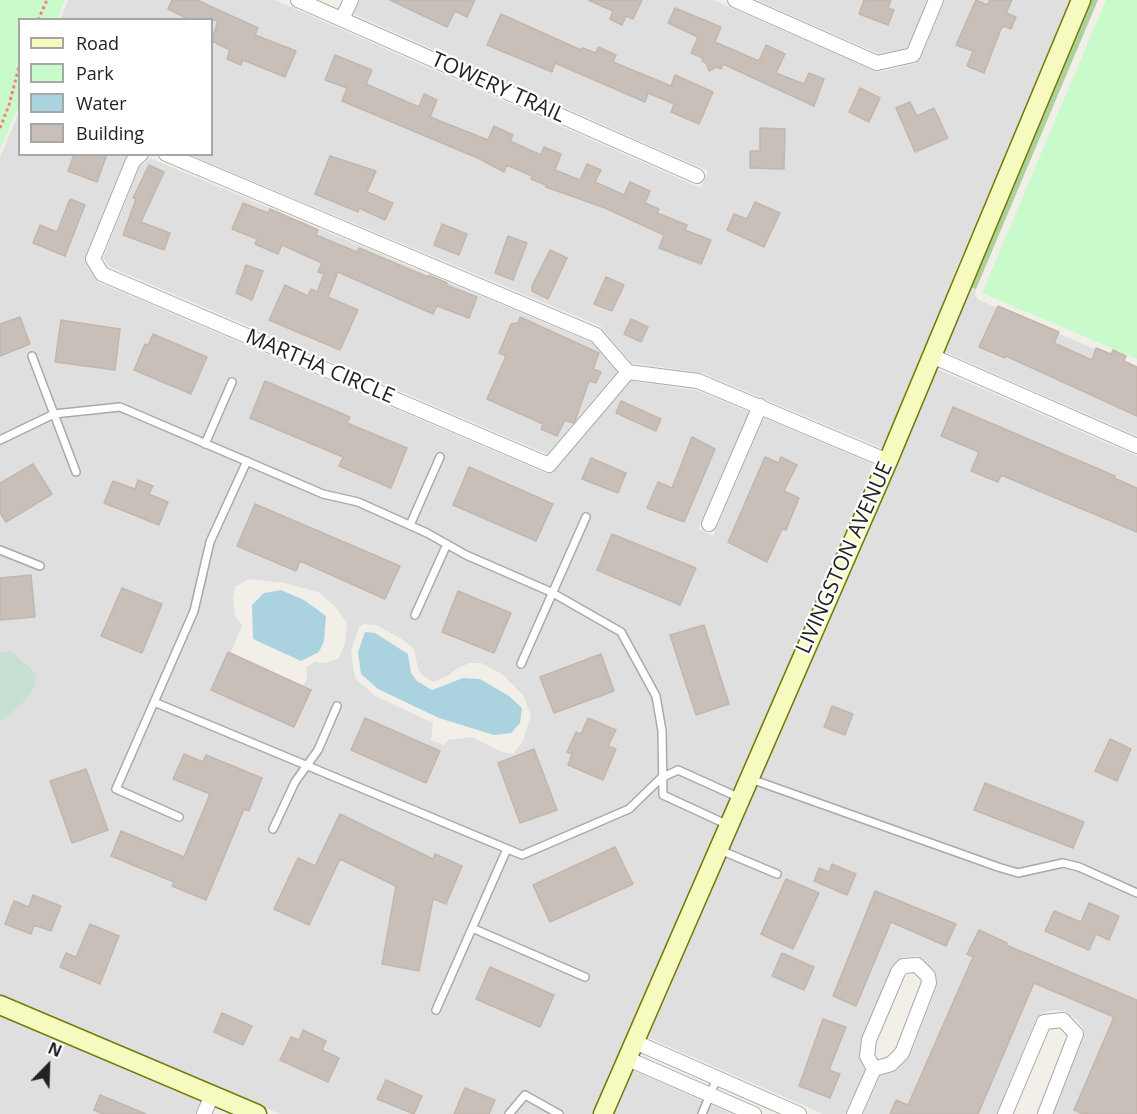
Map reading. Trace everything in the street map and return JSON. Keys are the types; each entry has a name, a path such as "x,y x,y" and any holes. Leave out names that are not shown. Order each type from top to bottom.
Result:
{"street":[{"name":"TOWERY TRAIL","path":"298,0 697,176"},
{"path":"342,19 351,0"},
{"path":"735,0 878,63 913,55 936,0"},
{"name":"LIVINGSTON AVENUE","path":"603,1114 888,461 1081,0"},
{"name":"MARTHA CIRCLE","path":"139,156 133,161 93,259 102,273 549,465 628,372"},
{"path":"171,156 596,335 628,372 698,381 888,461"},
{"path":"932,356 1137,446"},
{"path":"709,524 760,406"},
{"path":"854,1114 874,1069 891,1064 902,1053 929,983 928,976 917,965 903,966 898,972 869,1040 867,1056 874,1069"},
{"path":"0,1005 257,1114"},
{"path":"1005,1114 1044,1022 1063,1020 1076,1034 1045,1114"},
{"path":"631,1050 717,1078 799,1114"},
{"path":"631,1050 710,1095 754,1114"},
{"path":"204,1114 212,1095"}],"lane":[{"path":"32,356 76,472"},
{"path":"205,444 232,382"},
{"path":"0,440 54,414 120,407 323,494 358,502 551,592 621,632 656,696 662,731 663,795 729,825"},
{"path":"410,525 440,457"},
{"path":"179,817 116,789 194,610 210,542 246,461"},
{"path":"521,664 586,517"},
{"path":"415,615 447,544"},
{"path":"0,550 40,566"},
{"path":"154,702 522,855 629,809 661,778 678,770 740,798"},
{"path":"273,829 295,782 318,750 337,706"},
{"path":"749,778 1018,873 1063,863 1079,867 1137,893"},
{"path":"436,1010 507,849"},
{"path":"718,849 777,874"},
{"path":"472,928 585,977"},
{"path":"702,1114 717,1078"},
{"path":"509,1114 525,1095 559,1114"}],"path":[{"path":"39,18 47,0"},
{"path":"0,128 18,71"}],"shaded area":[{"path":"68,0 275,0 701,188 708,171 353,14 360,0 713,0 879,72 914,64 920,58 945,0 1073,0 952,279 955,281 884,449 702,373 632,363 600,326 192,156 213,156 213,18 61,18"},
{"path":"757,0 928,0 908,48 879,54"},
{"path":"18,114 18,156 128,156 86,256 87,265 98,282 545,473 554,471 631,381 696,390 749,412 698,529 713,536 764,418 873,464 831,570 594,1114 280,1114 0,995 0,722 24,702 11,651 0,652 0,157","holes":["250,579 284,583 318,592 335,606 347,623 345,643 339,658 326,663 315,662 306,667 307,678 304,685 282,685 228,658 242,626 235,615 233,597 236,586","363,624 376,625 400,638 414,649 418,669 422,675 433,682 469,663 481,663 502,674 523,695 531,715 523,741 513,754 502,752 472,737 448,740 444,745 431,740 433,723 375,696 355,678 351,652 359,627"]},
{"path":"150,158 591,342 617,372 547,454 108,266 103,258 139,167"},
{"path":"970,287 976,289 975,295 979,300 1137,367 1137,436 943,351"},
{"path":"935,368 1137,456 1137,1114 1053,1114 1084,1036 1083,1028 1076,1019 1064,1011 1054,1010 1043,1013 1036,1019 997,1114 863,1114 880,1076 897,1070 910,1056 937,986 934,970 918,956 903,957 891,969 862,1037 859,1056 865,1070 845,1114 823,1114 645,1036"},
{"path":"0,1015 201,1100 195,1114 0,1114"},
{"path":"632,1070 732,1114 612,1114"}],"green space":[{"path":"0,0 65,0 57,18 18,18 18,107 0,150"},
{"path":"1090,0 1098,0 976,289 970,287"},
{"path":"1106,0 1137,0 1137,359 982,293"},
{"path":"11,651 36,674 35,686 24,702 0,722 0,652"}],"water":[{"path":"281,590 304,600 326,616 324,641 319,652 301,661 253,639 252,605 264,593"},
{"path":"365,632 375,633 408,654 411,673 417,681 432,690 463,678 480,679 509,696 522,708 520,723 511,733 494,735 439,718 378,689 361,674 358,652"}],"building":[{"path":"172,0 197,0 258,28 255,35 296,51 285,77 243,60 241,65 227,59 230,50 213,42 218,20 186,18 168,9"},
{"path":"390,0 475,0 467,17 455,11 447,27"},
{"path":"588,0 642,0 633,19 626,16 622,25 610,19 613,11"},
{"path":"864,0 891,0 888,8 894,10 888,25 859,14"},
{"path":"976,0 987,5 990,0 1012,0 1006,13 1016,17 1011,29 1004,26 1001,29 984,73 967,66 973,51 956,45"},
{"path":"675,8 721,27 715,42 759,61 766,45 785,54 776,73 804,84 809,73 824,79 814,106 723,64 721,69 716,67 709,71 706,63 702,61 703,58 691,53 698,37 668,23"},
{"path":"501,14 581,50 582,48 596,53 598,47 616,55 613,62 671,86 675,75 713,92 699,124 671,112 674,104 648,93 645,102 555,63 552,72 487,45"},
{"path":"335,55 372,70 366,84 419,107 424,94 437,100 430,117 488,140 494,126 513,135 510,141 541,155 544,147 561,154 555,170 580,180 587,164 601,170 595,182 624,195 630,182 650,191 645,203 659,209 657,213 687,225 685,230 711,240 701,264 659,248 664,235 605,208 546,187 531,179 532,176 507,165 504,172 480,159 342,101 347,88 325,80"},
{"path":"860,88 880,98 869,122 849,112"},
{"path":"910,102 917,116 934,108 948,138 915,152 896,108"},
{"path":"760,128 785,129 784,169 750,168 750,151 760,151"},
{"path":"73,156 106,156 97,182 68,171"},
{"path":"330,156 376,171 367,192 393,203 385,220 359,208 358,212 315,194"},
{"path":"149,165 164,172 141,222 170,233 164,250 123,235 136,199 133,198"},
{"path":"70,199 85,205 65,256 33,243 40,225 57,232"},
{"path":"755,202 780,213 764,247 727,230 734,214 747,219"},
{"path":"243,203 268,213 270,209 318,230 316,235 357,252 359,248 428,277 429,275 447,283 446,285 477,297 469,318 437,306 433,314 338,272 328,297 358,310 340,350 269,320 285,285 308,296 311,289 317,292 324,274 318,272 322,263 282,245 278,254 255,244 257,239 232,229"},
{"path":"442,224 467,234 459,255 434,245"},
{"path":"508,236 527,243 513,280 495,273"},
{"path":"550,250 567,258 548,299 532,291 532,286"},
{"path":"246,265 263,271 252,300 236,293"},
{"path":"606,277 624,285 612,311 594,304"},
{"path":"998,306 1059,332 1054,343 1092,360 1096,348 1111,354 1113,350 1126,356 1124,361 1137,367 1137,416 1006,356 1005,358 979,347"},
{"path":"20,317 30,344 0,356 0,324"},
{"path":"520,317 599,353 593,369 601,372 596,383 589,381 575,421 573,423 565,420 557,436 541,429 543,424 487,399 506,356 499,353 511,324 518,323"},
{"path":"631,319 648,327 641,342 624,334"},
{"path":"61,320 120,329 115,370 55,362"},
{"path":"153,334 207,357 191,394 134,370 145,344 148,345"},
{"path":"265,381 350,417 347,423 407,448 391,488 339,466 343,457 250,418"},
{"path":"621,401 661,419 656,431 616,413"},
{"path":"953,407 1115,476 1114,478 1137,488 1137,532 1001,475 998,482 971,471 979,452 941,436"},
{"path":"692,437 715,449 684,522 647,508 658,482 672,488"},
{"path":"765,457 779,463 781,457 797,465 784,491 799,498 786,530 782,529 767,562 728,542"},
{"path":"591,458 626,473 618,493 582,479"},
{"path":"33,464 52,494 6,522 0,513 0,483"},
{"path":"469,467 553,504 536,541 453,505"},
{"path":"138,480 153,486 149,494 168,502 159,525 104,503 113,481 135,489"},
{"path":"255,504 400,566 385,599 300,561 296,571 237,546"},
{"path":"612,534 696,568 680,605 597,570"},
{"path":"31,575 35,617 0,620 0,578"},
{"path":"122,588 162,604 142,653 101,636"},
{"path":"458,591 511,613 494,653 442,632"},
{"path":"704,625 729,704 696,715 670,635"},
{"path":"228,652 311,690 294,727 211,690"},
{"path":"601,654 614,691 554,713 540,677"},
{"path":"832,706 853,714 845,735 824,727"},
{"path":"365,718 440,751 426,783 351,750"},
{"path":"588,718 616,730 608,746 616,749 603,780 568,765 572,754 567,752 576,732 581,734"},
{"path":"1110,739 1131,749 1117,781 1095,771"},
{"path":"534,749 557,810 520,823 498,763"},
{"path":"184,754 203,762 206,755 262,778 249,811 244,809 206,900 172,886 174,882 111,856 121,831 184,857 210,794 173,779"},
{"path":"86,769 108,830 72,843 50,781"},
{"path":"985,783 1084,822 1073,848 974,810"},
{"path":"340,814 433,859 435,854 462,866 446,904 433,899 419,971 382,964 396,886 340,859 309,925 274,909 298,858 315,866"},
{"path":"615,847 633,884 550,922 533,885"},
{"path":"832,864 856,874 847,895 814,881 819,868 829,872"},
{"path":"786,879 819,893 793,949 761,934"},
{"path":"875,891 956,924 946,946 891,922 856,1006 833,996"},
{"path":"33,895 61,906 51,931 34,925 31,934 5,924 14,901 29,907"},
{"path":"1089,903 1119,916 1109,940 1096,934 1089,950 1045,931 1054,911 1081,922"},
{"path":"90,924 119,936 100,984 60,967 66,953 76,957"},
{"path":"979,930 1007,943 1006,945 1137,1000 1137,1114 1083,1114 1074,1110 1114,1017 1034,983 978,1114 890,1114 896,1100 908,1105 973,957 967,954"},
{"path":"782,953 814,967 804,990 772,976"},
{"path":"490,967 554,995 540,1027 476,999"},
{"path":"222,1013 252,1026 243,1045 214,1032"},
{"path":"823,1019 846,1027 829,1070 840,1074 830,1098 799,1086"},
{"path":"303,1030 326,1041 322,1050 339,1058 328,1082 280,1060 291,1037 299,1040"},
{"path":"386,1080 422,1096 414,1114 377,1099"},
{"path":"465,1088 495,1100 489,1114 454,1114"},
{"path":"100,1095 146,1114 103,1114 94,1110"}]}
